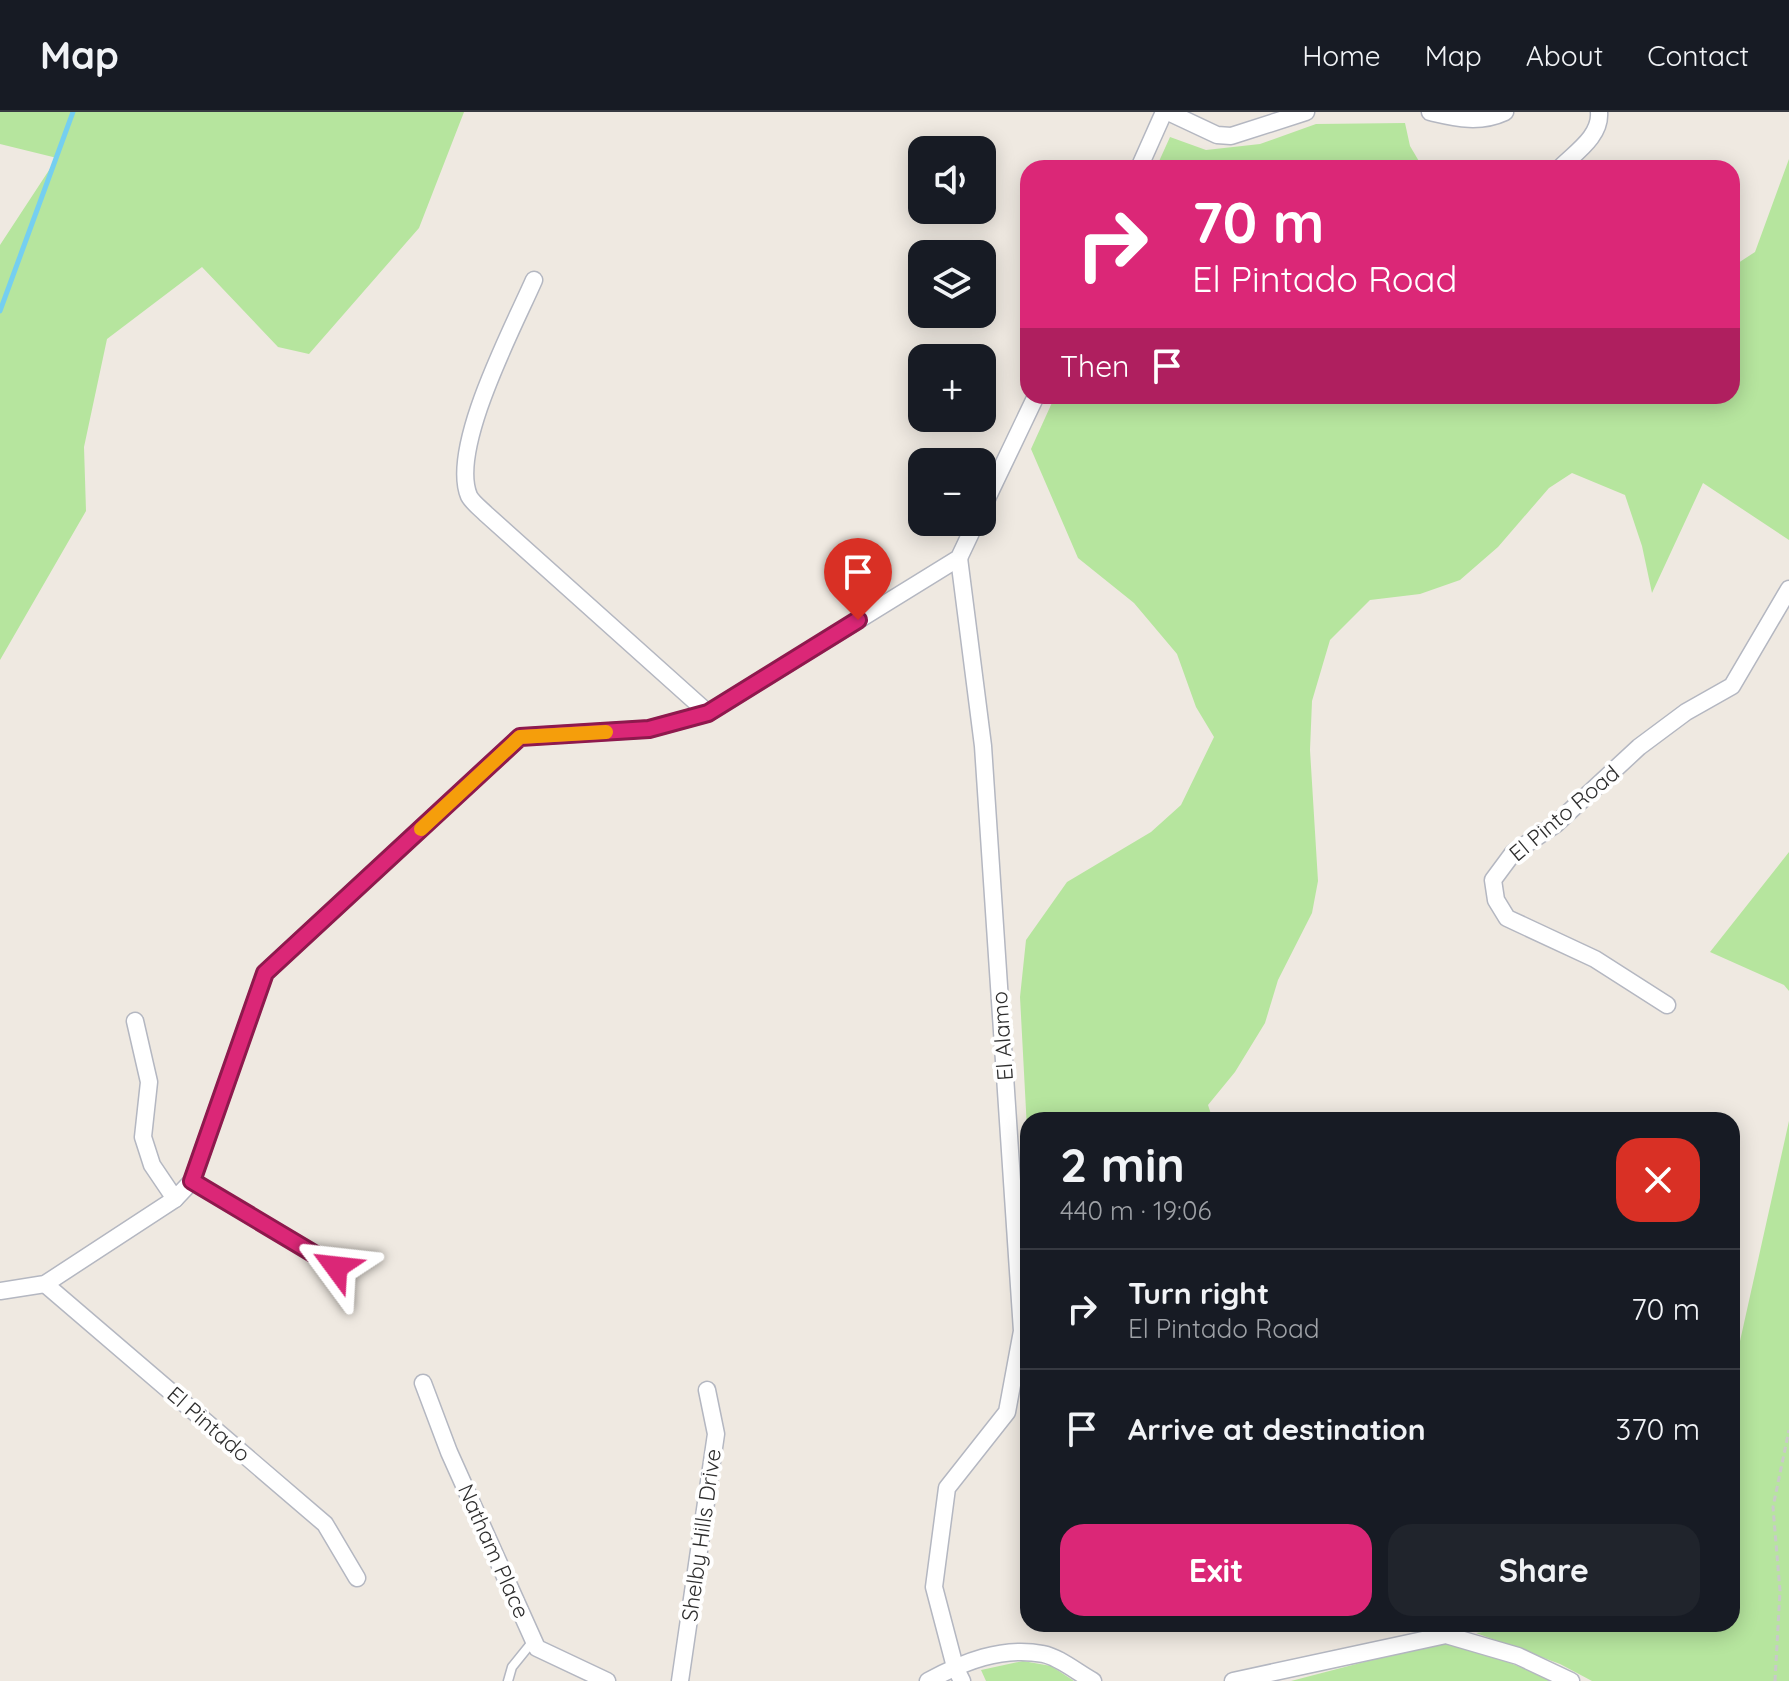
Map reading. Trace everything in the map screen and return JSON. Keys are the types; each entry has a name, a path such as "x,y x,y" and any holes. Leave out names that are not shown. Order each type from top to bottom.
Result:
{"street":[{"path":"1143,160 1166,112 1217,135 1231,136 1306,112"},
{"path":"1430,112 1463,120 1490,119 1505,112"},
{"path":"1568,160 1592,137 1600,122 1599,112"},
{"path":"534,280 478,406 467,458 469,495 486,514 708,713"},
{"path":"996,480 1032,404"},
{"path":"0,1291 45,1284 175,1199 192,1181 265,973 520,737 649,729 708,713 959,558 969,536"},
{"name":"El Alamo","path":"959,558 983,746 1020,1301"},
{"name":"El Pinto Road","path":"1667,1005 1595,959 1507,918 1496,900 1493,880 1513,853 1556,824 1639,747 1686,712 1732,686 1789,589"},
{"path":"135,1021 149,1082 143,1137 152,1165 175,1199"},
{"path":"192,1181 336,1267"},
{"name":"El Pintado","path":"45,1284 325,1524 357,1578"},
{"name":"El Alamo","path":"958,1674 934,1587 947,1488 1007,1412 1020,1342"},
{"name":"Natham Place","path":"423,1383 449,1452 537,1648 607,1681"},
{"name":"Shelby Hills Drive","path":"680,1681 716,1434 707,1390"},
{"path":"1233,1681 1446,1635 1518,1656 1571,1681"},
{"path":"928,1681 958,1674 982,1656 1045,1654 1093,1681"}],"lane":[{"path":"508,1681 512,1667 533,1640"}],"path":[{"path":"1775,1681 1780,1591 1773,1507 1789,1430"}],"green space":[{"path":"0,112 464,112 419,228 309,354 278,347 202,267 107,339 84,447 86,511 0,660 0,245 57,158 0,144"},
{"path":"1405,123 1410,146 1418,160 1160,160 1170,137 1206,150 1260,144 1316,124"},
{"path":"1789,159 1789,540 1703,483 1652,593 1642,546 1625,495 1572,473 1549,488 1498,547 1460,580 1420,594 1370,600 1330,640 1312,701 1310,750 1318,881 1312,913 1278,980 1265,1023 1235,1072 1208,1105 1210,1112 1026,1112 1020,997 1026,940 1067,882 1151,832 1181,805 1214,737 1196,707 1177,654 1134,603 1078,558 1031,449 1051,404 1740,404 1740,262 1755,252"},
{"path":"1789,852 1789,991 1784,985 1710,952"},
{"path":"1789,1121 1789,1681 1592,1681 1560,1664 1476,1633 1740,1632 1740,1341"},
{"path":"1441,1642 1482,1652 1556,1681 1291,1681"},
{"path":"1023,1661 1051,1666 1074,1681 986,1681 981,1670"}],"waterway":[{"path":"0,311 73,112"}],"slow traffic":[{"path":"421,829 520,737 606,732"}],"route":[{"path":"336,1267 192,1181 265,973 520,737 649,729 708,713 858,620"}]}
